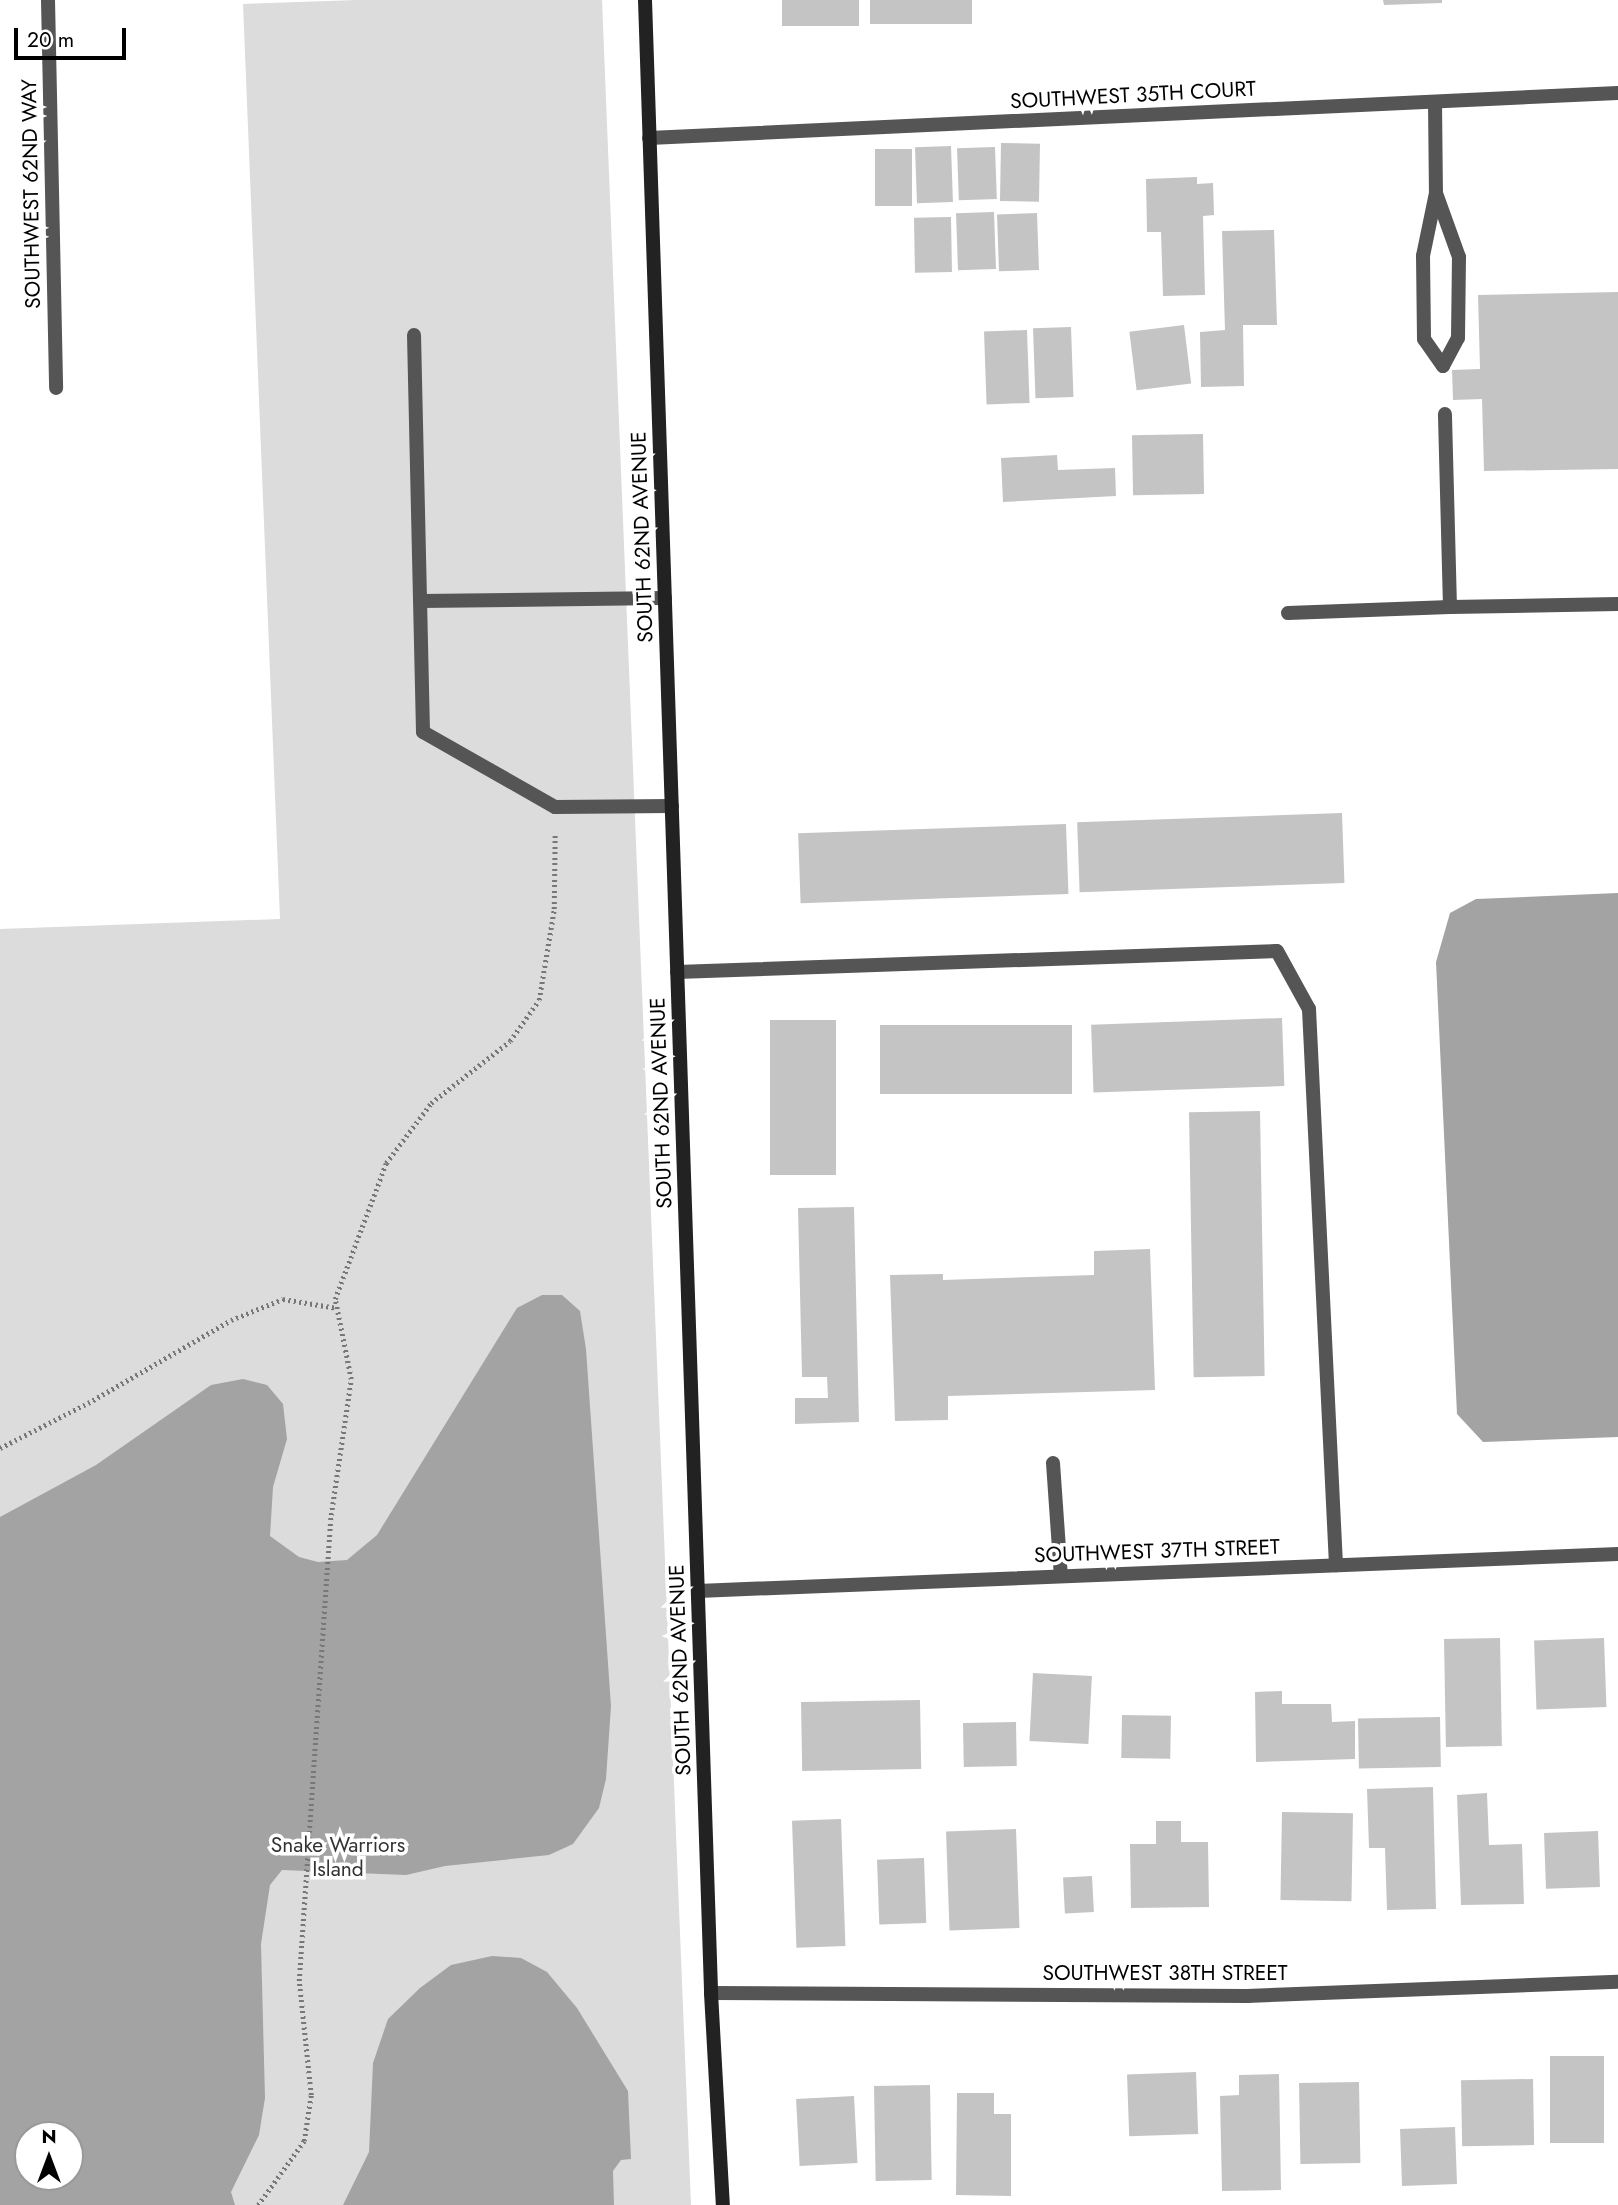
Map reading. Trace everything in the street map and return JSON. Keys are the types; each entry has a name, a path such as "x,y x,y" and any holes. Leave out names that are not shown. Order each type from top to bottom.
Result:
{"street":[{"name":"SOUTHWEST 62ND WAY","path":"48,0 56,388"},
{"name":"SOUTH 62ND AVENUE","path":"645,0 711,1993 723,2205"},
{"name":"SOUTHWEST 35TH COURT","path":"649,138 1618,93"},
{"path":"1434,102 1436,193 1423,256 1424,339 1443,366 1458,338 1459,257 1436,193"},
{"path":"415,335 424,732 555,807 672,806"},
{"path":"1445,414 1450,607"},
{"path":"421,601 665,598"},
{"path":"1288,613 1618,604"},
{"path":"677,972 1277,951 1309,1009 1336,1565"},
{"path":"1053,1463 1061,1576"},
{"name":"SOUTHWEST 37TH STREET","path":"698,1591 1618,1554"},
{"name":"SOUTHWEST 38TH STREET","path":"711,1993 1247,1996 1618,1982"}],"path":[{"path":"258,2205 304,2141 310,2095 299,1982 329,1547 351,1378 335,1299 386,1163 431,1103 509,1041 539,1000 554,909 555,824"},
{"path":"0,1447 88,1403 231,1320 283,1299 337,1308"}],"green space":[{"name":"Snake Warriors Island","path":"357,0 602,0 691,2205 0,2205 0,929 280,919 243,4"}],"shaded area":[{"path":"1618,893 1618,1437 1483,1442 1457,1414 1436,962 1450,913 1476,899"},
{"path":"542,1295 562,1295 580,1311 586,1349 611,1706 606,1779 599,1808 573,1844 549,1855 445,1866 406,1875 282,1870 270,1885 261,1944 265,2098 259,2135 231,2192 235,2205 0,2205 0,1517 96,1465 211,1385 243,1379 267,1385 283,1404 287,1439 273,1487 270,1536 299,1557 318,1562 347,1560 377,1535 517,1308"},
{"path":"492,1956 521,1958 547,1972 577,2008 628,2091 631,2159 621,2160 613,2171 614,2205 343,2205 369,2152 373,2063 388,2019 420,1988 451,1965"}],"building":[{"path":"782,0 859,0 859,26 782,26"},
{"path":"870,0 972,0 972,24 870,24"},
{"path":"1383,0 1442,0 1442,3 1384,5"},
{"path":"1001,143 1040,144 1039,202 1000,201"},
{"path":"951,146 953,202 917,203 915,147"},
{"path":"995,147 997,199 959,200 957,148"},
{"path":"875,149 912,149 912,206 875,206"},
{"path":"1197,177 1197,184 1213,183 1214,215 1203,216 1205,295 1163,296 1161,232 1147,232 1146,179"},
{"path":"994,212 996,269 958,270 956,213"},
{"path":"1037,213 1039,270 999,271 997,214"},
{"path":"951,217 952,272 915,273 914,218"},
{"path":"1274,230 1277,325 1243,325 1244,386 1201,387 1200,332 1225,330 1222,231"},
{"path":"1618,292 1618,469 1484,471 1482,399 1453,400 1452,370 1480,369 1478,295"},
{"path":"1184,325 1191,384 1137,390 1129,332"},
{"path":"1071,327 1073,397 1035,398 1033,328"},
{"path":"1027,330 1030,403 987,404 984,332"},
{"path":"1203,434 1204,494 1133,495 1132,435"},
{"path":"1057,455 1058,470 1115,468 1116,496 1003,502 1001,458"},
{"path":"1342,813 1344,883 1080,892 1077,822"},
{"path":"1066,824 1068,894 801,903 798,833"},
{"path":"1282,1018 1284,1086 1093,1093 1091,1025"},
{"path":"770,1020 836,1020 836,1175 770,1175"},
{"path":"880,1025 1072,1025 1072,1094 880,1094"},
{"path":"1260,1111 1265,1376 1194,1377 1189,1112"},
{"path":"854,1207 859,1422 795,1424 795,1398 828,1398 827,1377 802,1377 798,1208"},
{"path":"1150,1249 1155,1390 948,1396 948,1420 895,1421 890,1275 943,1274 943,1280 1094,1275 1094,1251"},
{"path":"1500,1638 1502,1746 1446,1747 1444,1639"},
{"path":"1604,1638 1606,1707 1536,1709 1534,1640"},
{"path":"1033,1673 1092,1676 1088,1744 1029,1741"},
{"path":"1282,1691 1282,1704 1331,1704 1332,1722 1355,1721 1355,1759 1256,1762 1255,1692"},
{"path":"920,1700 921,1769 802,1771 801,1702"},
{"path":"1122,1715 1171,1716 1170,1759 1121,1758"},
{"path":"1440,1717 1441,1767 1359,1768 1358,1718"},
{"path":"1016,1722 1017,1766 964,1767 963,1723"},
{"path":"1433,1787 1436,1909 1387,1910 1385,1848 1369,1848 1367,1789"},
{"path":"1487,1793 1489,1845 1522,1844 1524,1904 1461,1905 1457,1795"},
{"path":"1282,1812 1353,1813 1351,1901 1280,1900"},
{"path":"841,1819 845,1946 796,1948 792,1821"},
{"path":"1156,1821 1181,1821 1181,1842 1208,1842 1209,1907 1131,1908 1130,1844 1156,1844"},
{"path":"1016,1829 1019,1928 949,1930 946,1831"},
{"path":"1598,1831 1600,1887 1546,1889 1544,1833"},
{"path":"924,1858 926,1923 879,1925 877,1860"},
{"path":"1092,1876 1094,1912 1065,1913 1063,1878"},
{"path":"1550,2056 1604,2056 1604,2143 1550,2143"},
{"path":"1196,2072 1198,2134 1129,2136 1127,2074"},
{"path":"1279,2074 1281,2190 1222,2191 1220,2096 1239,2095 1239,2075"},
{"path":"1533,2079 1534,2145 1462,2146 1461,2080"},
{"path":"1359,2082 1360,2163 1300,2164 1299,2083"},
{"path":"930,2085 932,2180 876,2181 874,2086"},
{"path":"957,2093 994,2093 994,2114 1011,2114 1011,2196 956,2195"},
{"path":"854,2096 858,2163 800,2166 796,2099"},
{"path":"1455,2127 1457,2184 1402,2186 1400,2129"}]}
